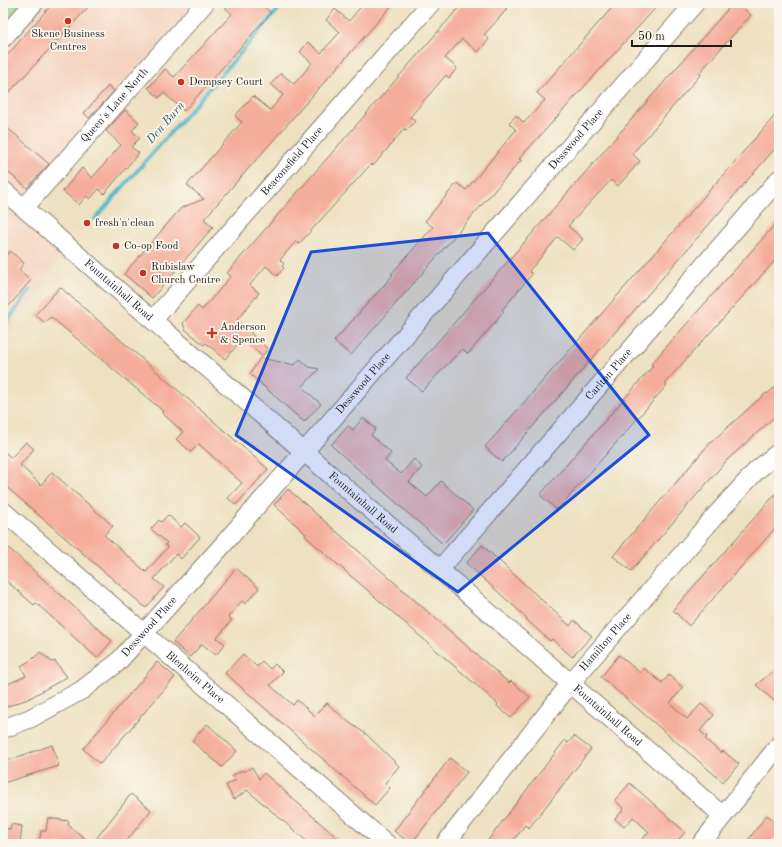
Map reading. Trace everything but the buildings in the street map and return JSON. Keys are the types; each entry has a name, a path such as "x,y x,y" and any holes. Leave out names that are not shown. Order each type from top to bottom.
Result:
{"street":[{"path":"3,38 34,3"},
{"name":"Queen's Lane North","path":"24,208 205,3"},
{"name":"Beaconsfield Place","path":"153,320 432,3"},
{"name":"Desswood Place","path":"3,729 31,718 82,690 117,663 695,3"},
{"name":"Carlton Place","path":"439,570 779,180"},
{"name":"Fountainhall Road","path":"3,190 723,816"},
{"name":"Hamilton Place","path":"446,844 570,684 715,516 756,472 779,452"},
{"name":"Blenheim Place","path":"3,511 387,844"},
{"path":"701,844 779,745"}],"highlighted area":[{"path":"488,233 649,435 458,592 236,435 311,252"}],"shaded area":[{"path":"3,3 199,3 14,210 62,252 47,280 3,339"},
{"path":"3,365 11,371 3,380"}],"green space":[{"path":"26,3 3,29 3,4"}],"waterway":[{"name":"Den Burn","path":"95,219 284,3"},
{"name":"Den Burn","path":"3,327 30,290"}],"place":[{"name":"Skene Business Centres","path":"68,21"},
{"name":"Dempsey Court","path":"181,82"},
{"name":"fresh'n'clean","path":"87,223"},
{"name":"Co-op Food","path":"116,246"},
{"name":"Rubislaw Church Centre","path":"143,273"},
{"name":"Anderson & Spence","path":"212,333"}]}
